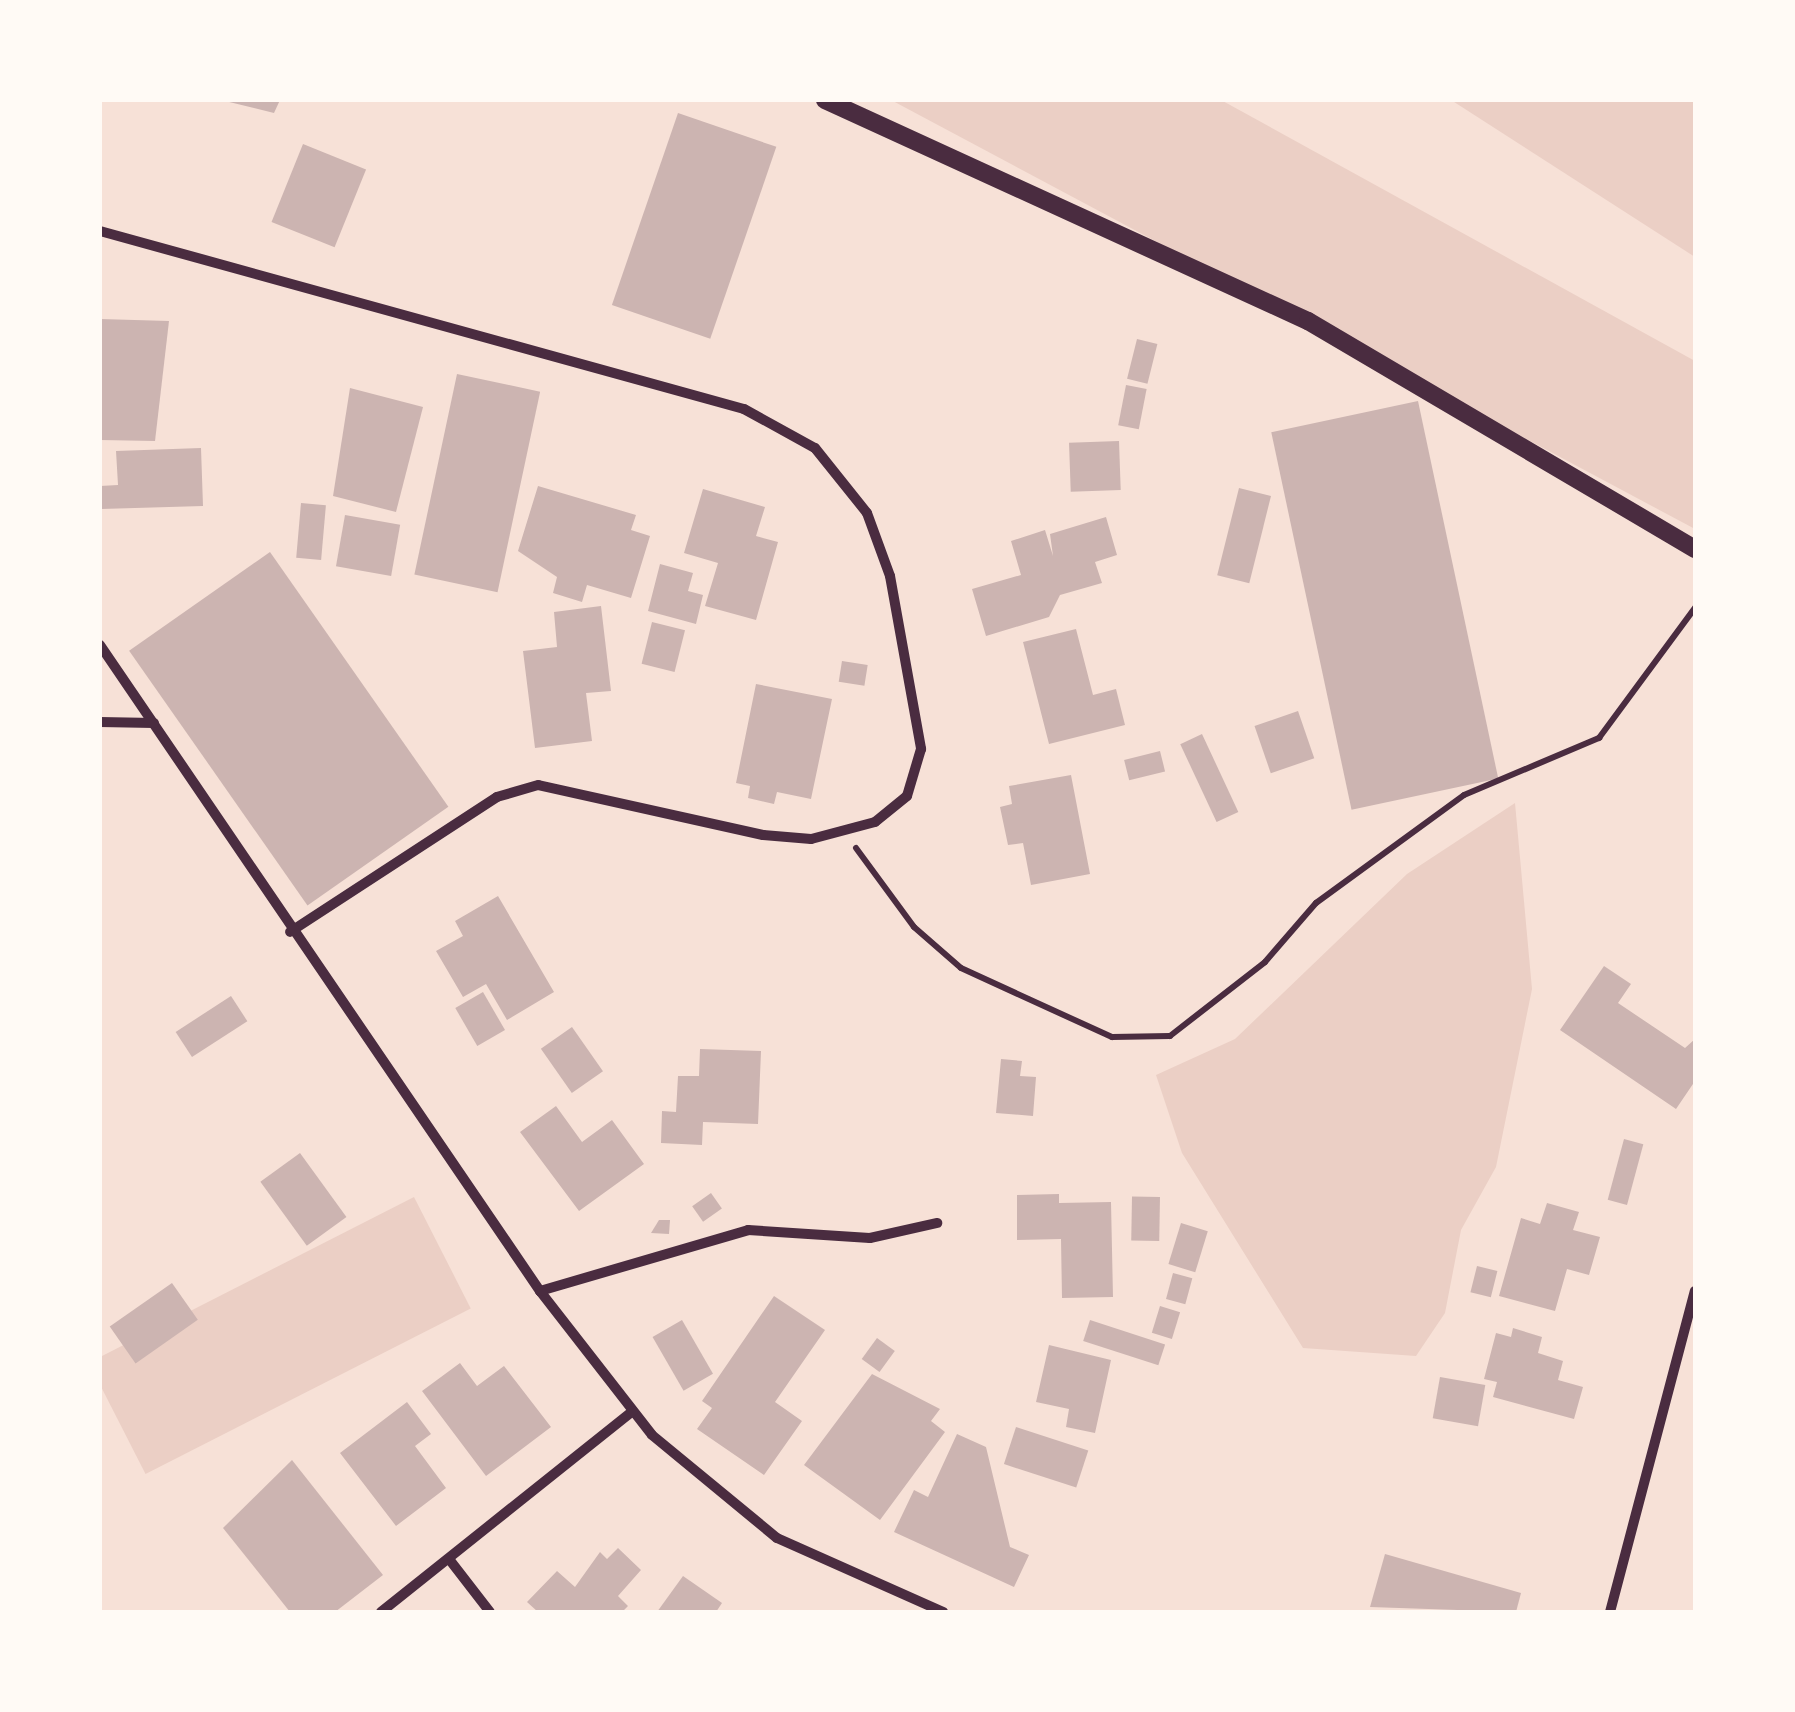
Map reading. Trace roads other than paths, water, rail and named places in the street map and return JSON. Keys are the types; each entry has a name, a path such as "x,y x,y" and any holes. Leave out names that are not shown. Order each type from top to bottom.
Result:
{"street":[{"path":"826,100 1308,321 1695,549"},
{"path":"100,231 744,409 815,448 867,512 890,576 921,749 908,796 875,822 845,830 763,835 538,785 497,797 290,932"},
{"path":"100,644 290,932 540,1292 632,1411 776,1538 943,1612"},
{"path":"100,722 154,724"},
{"path":"540,1292 748,1230 870,1238 937,1223"},
{"path":"1610,1612 1695,1290"},
{"path":"381,1612 632,1411"},
{"path":"450,1559 490,1612"}]}
